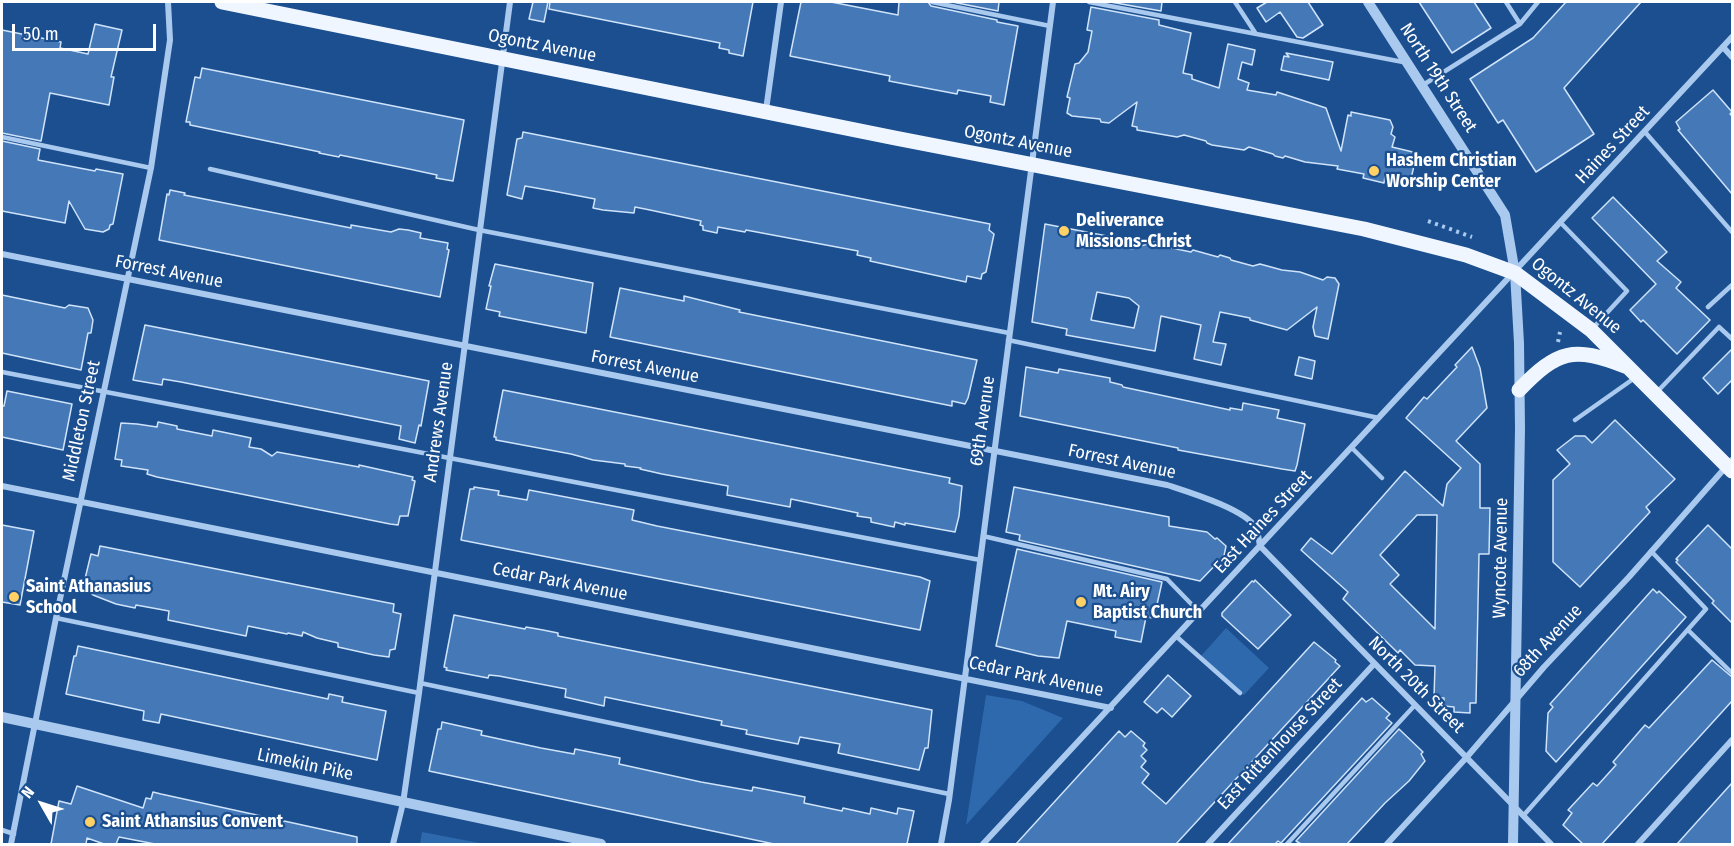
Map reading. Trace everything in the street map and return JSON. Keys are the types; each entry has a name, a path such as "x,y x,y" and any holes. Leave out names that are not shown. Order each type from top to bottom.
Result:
{"main road":[{"name":"Ogontz Avenue","path":"222,2 247,4 1032,165 1399,236 1466,255 1515,273 1592,330 1731,465"},
{"path":"1520,390 1547,364 1575,352 1603,358 1635,372"}],"street":[{"name":"Middleton Street","path":"11,844 34,724 151,168 170,40 168,2"},
{"name":"Andrews Avenue","path":"393,844 403,803 436,573 510,2"},
{"path":"766,111 781,2"},
{"name":"69th Avenue","path":"941,844 950,794 1053,2"},
{"name":"North 19th Street","path":"1368,2 1505,215 1515,273"},
{"name":"Haines Street","path":"1515,273 1732,37"},
{"path":"1724,47 1732,57"},
{"name":"Forrest Avenue","path":"2,254 1167,485 1205,498 1242,515 1256,528 1260,546"},
{"name":"Wyncote Avenue","path":"1514,844 1520,390 1515,273"},
{"name":"East Haines Street","path":"983,844 1515,273"},
{"name":"68th Avenue","path":"1387,844 1466,758 1515,700 1731,465"},
{"name":"Cedar Park Avenue","path":"2,486 1111,708"},
{"name":"North 20th Street","path":"1260,546 1551,844"},
{"name":"East Rittenhouse Street","path":"1208,844 1374,664"},
{"name":"Limekiln Pike","path":"2,717 601,844"},
{"path":"1638,844 1732,740"}],"lane":[{"path":"932,2 1050,26"},
{"path":"1089,2 1409,63"},
{"path":"1235,2 1256,34"},
{"path":"1506,2 1520,24"},
{"path":"1423,85 1520,24 1538,2"},
{"path":"1645,132 1732,232"},
{"path":"2,137 151,168"},
{"path":"210,169 479,230 1009,336 1380,418"},
{"path":"1561,223 1627,291 1592,330"},
{"path":"1708,308 1732,285"},
{"path":"1656,393 1719,327 1732,339"},
{"path":"2,372 980,560"},
{"path":"1575,420 1635,372"},
{"path":"1352,448 1382,478"},
{"path":"983,536 1167,579 1199,612"},
{"path":"1523,816 1707,609 1651,551"},
{"path":"56,618 419,693"},
{"path":"1688,630 1732,673"},
{"path":"1177,637 1240,693"},
{"path":"420,683 950,794"},
{"path":"1287,844 1415,705"},
{"path":"2,830 14,834"}],"path":[{"path":"1428,221 1473,238"}],"shaded area":[{"path":"1226,628 1269,668 1244,695 1201,656"},
{"path":"986,695 1022,701 1063,718 966,825"},
{"path":"422,832 485,844 420,844"}],"building":[{"path":"533,2 548,2 544,22 529,19"},
{"path":"550,2 753,2 743,56 719,48 720,43 549,9"},
{"path":"801,2 831,2 898,15 899,2 928,2 931,6 1018,26 1004,105 990,102 991,96 958,90 957,94 889,81 890,76 790,56"},
{"path":"952,2 999,2 998,11"},
{"path":"1110,2 1162,2 1161,11"},
{"path":"1267,2 1308,2 1323,25 1303,38 1297,37 1280,12 1266,22 1257,8"},
{"path":"1419,2 1474,2 1491,28 1452,53"},
{"path":"1566,2 1641,2 1564,88 1594,134 1536,172 1503,120 1498,123 1470,79 1533,38"},
{"path":"1091,7 1159,20 1159,25 1191,33 1183,73 1192,75 1192,79 1219,88 1228,44 1255,50 1252,65 1242,62 1238,79 1249,83 1247,90 1276,95 1277,92 1326,108 1341,151 1348,115 1351,116 1351,112 1390,120 1393,127 1391,134 1395,137 1392,147 1417,153 1410,183 1385,176 1384,183 1363,178 1364,174 1337,169 1338,166 1305,162 1285,156 1283,158 1249,147 1244,150 1212,145 1184,135 1177,137 1137,130 1137,127 1132,126 1137,102 1109,123 1101,122 1100,119 1072,116 1067,113 1070,98 1067,97 1075,64 1079,63 1088,52 1092,31 1087,30"},
{"path":"95,24 122,30 111,77 114,77 109,105 50,93 41,141 2,133 2,30 61,42 60,48 88,54"},
{"path":"1286,53 1333,62 1329,80 1281,70 1284,56 1289,57"},
{"path":"202,68 464,120 453,181 409,169 319,153 190,125 190,122 186,122 195,77 200,78"},
{"path":"1713,90 1732,112 1730,114 1732,116 1732,194 1678,130 1680,129 1676,122"},
{"path":"523,132 990,224 989,230 994,234 986,272 982,274 981,279 967,276 966,282 870,261 871,258 857,255 858,251 746,230 745,232 718,227 717,233 703,230 703,226 700,225 701,221 635,207 634,213 593,208 595,199 553,191 525,186 522,199 507,195 517,139 522,138"},
{"path":"2,141 40,149 38,160 123,174 113,224 103,232 85,229 69,201 65,223 2,211"},
{"path":"170,190 185,193 184,195 351,228 351,225 391,232 399,229 408,230 421,233 420,238 448,243 447,249 449,250 440,297 159,240 167,194 169,195"},
{"path":"1613,197 1667,252 1657,261 1681,282 1676,288 1710,320 1677,354 1630,310 1656,284 1592,218"},
{"path":"1045,224 1133,241 1131,249 1154,242 1161,243 1162,246 1191,252 1193,250 1218,257 1220,255 1253,266 1260,264 1300,272 1323,280 1327,277 1335,278 1339,284 1328,339 1315,336 1313,327 1317,307 1287,330 1250,320 1250,318 1220,312 1213,342 1226,344 1221,365 1194,359 1201,325 1161,316 1155,351 1066,335 1067,329 1032,322","holes":["1097,292 1129,298 1139,306 1134,328 1091,320"]},
{"path":"495,264 593,283 586,333 499,316 500,312 486,309"},
{"path":"620,288 684,301 684,296 740,310 739,312 977,360 968,398 965,404 952,401 952,406 610,337"},
{"path":"2,295 65,308 69,305 88,308 93,320 91,333 88,333 81,370 2,353"},
{"path":"145,325 429,381 421,426 419,425 415,443 399,439 401,426 181,382 163,379 162,385 133,380"},
{"path":"1472,347 1480,368 1487,408 1456,441 1480,464 1480,508 1490,508 1489,554 1479,554 1476,703 1470,703 1470,713 1454,712 1454,707 1444,706 1444,698 1434,697 1435,666 1415,665 1400,650 1398,653 1343,599 1348,592 1301,550 1311,538 1332,554 1405,471 1443,506 1447,484 1461,468 1406,418 1424,397 1427,399 1457,367 1455,365","holes":["1417,515 1437,515 1435,629 1390,584 1399,575 1380,555"]},
{"path":"1732,349 1732,380 1718,394 1703,378"},
{"path":"1299,357 1315,361 1312,379 1295,375"},
{"path":"1026,367 1058,373 1059,369 1110,378 1110,382 1123,387 1230,410 1230,408 1242,410 1243,403 1279,410 1277,418 1305,424 1295,471 1178,450 1178,448 1020,416"},
{"path":"503,390 950,478 949,483 962,486 955,532 895,522 894,527 871,522 871,518 857,516 858,513 791,499 790,507 727,495 728,486 496,440 494,437"},
{"path":"7,391 72,404 63,450 2,437 2,406 4,406"},
{"path":"1615,420 1675,479 1646,507 1650,512 1580,587 1553,562 1553,480 1570,464 1557,450 1575,436 1585,436 1592,443"},
{"path":"158,422 177,426 177,429 212,436 213,430 251,438 249,447 261,449 272,456 277,452 359,467 359,465 413,477 412,480 415,481 408,516 400,516 398,525 390,524 157,477 147,474 148,470 121,466 122,460 115,459 121,423 157,427"},
{"path":"474,487 499,491 498,495 527,500 529,490 634,510 632,520 657,526 920,577 930,581 920,630 461,540 470,489"},
{"path":"1014,487 1169,517 1169,526 1207,532 1215,539 1217,538 1226,546 1224,556 1200,581 1019,540 1020,535 1006,532"},
{"path":"2,525 34,531 20,605 2,602"},
{"path":"1708,525 1732,549 1732,623 1676,562 1678,560 1676,559"},
{"path":"100,546 394,604 393,612 401,614 395,649 390,650 389,657 374,655 338,647 338,643 303,632 302,636 248,626 246,636 168,620 169,611 116,604 93,595 83,587 91,554 98,556"},
{"name":"Mt. Airy Baptist Church","path":"1017,549 1162,582 1154,618 1146,617 1141,642 1115,637 1116,631 1067,621 1059,658 1038,656 996,646"},
{"path":"1255,580 1291,615 1258,649 1222,616 1222,613"},
{"path":"1653,589 1657,593 1659,591 1686,617 1556,762 1546,751 1548,713 1553,707 1550,704"},
{"path":"454,615 525,629 526,627 543,630 558,633 558,636 932,710 928,748 925,748 919,770 838,753 840,744 800,737 798,744 746,734 747,730 721,725 722,721 605,697 604,706 565,697 566,689 499,676 489,675 488,678 446,670 447,668 444,667"},
{"path":"1314,642 1340,666 1176,844 1016,844 1119,731 1125,737 1131,731 1145,743 1143,746 1147,750 1141,756 1146,761 1141,767 1149,774 1142,783 1166,804"},
{"path":"78,646 328,699 329,694 343,697 342,702 386,711 377,760 161,714 159,723 143,720 144,711 66,694"},
{"path":"1712,660 1732,677 1732,701 1602,844 1583,844 1563,825 1572,813 1568,810 1593,783 1597,786 1616,765 1613,762 1645,725 1649,728"},
{"path":"1168,675 1191,696 1172,717 1162,708 1157,713 1144,702"},
{"path":"1362,698 1366,702 1372,698 1390,714 1386,718 1392,723 1281,843 1278,841 1275,844 1228,844"},
{"path":"442,722 482,731 481,735 541,748 574,754 575,749 620,758 619,764 701,782 752,791 753,787 805,797 804,803 842,811 843,808 870,814 871,808 897,814 898,808 914,811 907,844 774,844 429,771 438,729 441,729"},
{"path":"1399,729 1423,752 1421,754 1425,761 1409,781 1347,844 1301,844 1296,841"},
{"path":"1732,783 1732,844 1677,844 1722,794"},
{"path":"77,786 143,808 146,798 151,799 153,792 357,837 357,844 155,844 119,837 116,844 104,844 87,838 86,844 51,844 59,801 71,804"}],"place":[{"name":"Hashem Christian Worship Center","path":"1374,171"},
{"name":"Deliverance Missions-Christ","path":"1064,231"},
{"name":"Saint Athanasius School","path":"14,597"},
{"name":"Mt. Airy Baptist Church","path":"1081,602"},
{"name":"Saint Athansius Convent","path":"90,822"}]}
